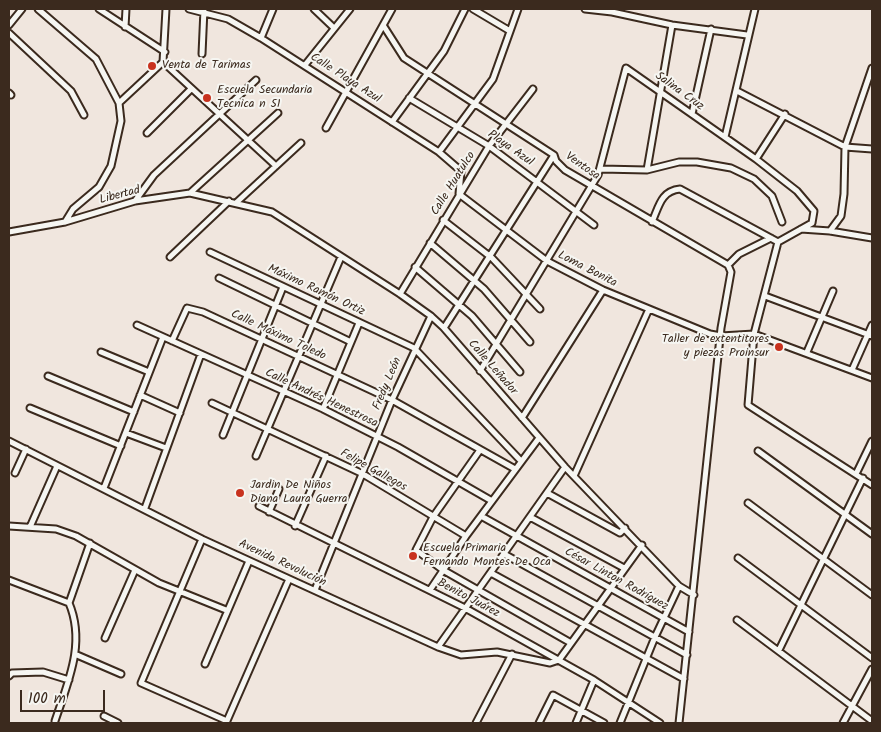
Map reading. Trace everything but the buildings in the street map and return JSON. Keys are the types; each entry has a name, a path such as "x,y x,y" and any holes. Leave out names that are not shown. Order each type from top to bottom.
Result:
{"street":[{"path":"9,25 22,9"},
{"path":"38,9 96,59 119,103 121,121 111,166 99,187 73,209 65,222"},
{"path":"99,9 165,52"},
{"path":"125,27 126,9"},
{"path":"119,103 163,62 166,9"},
{"name":"Calle Playa Azul","path":"189,9 204,11 228,19 305,65 439,152 461,171 459,194"},
{"path":"261,38 272,9"},
{"path":"314,9 334,28"},
{"path":"305,65 350,9"},
{"path":"326,128 392,9"},
{"path":"392,122 444,51 465,9"},
{"path":"473,9 510,31"},
{"path":"439,152 498,68 518,9"},
{"path":"585,9 672,25 747,35"},
{"path":"725,137 737,91 747,35 755,9"},
{"path":"202,54 204,11"},
{"name":"Ventosa","path":"383,25 404,58 554,155 560,166 652,222 728,265"},
{"path":"647,170 672,25"},
{"path":"692,114 711,29"},
{"path":"9,34 71,91 84,115"},
{"path":"163,62 276,166"},
{"name":"Salina Cruz","path":"576,213 601,169 626,68 756,159 797,191 814,211 812,223 801,230"},
{"path":"830,231 841,216 844,194 845,146 872,68"},
{"path":"135,201 154,174 256,80"},
{"path":"147,133 191,89"},
{"name":"Calle Huatulco","path":"400,294 489,146 533,89"},
{"path":"737,91 845,146 872,148"},
{"name":"Playa Azul","path":"409,98 489,146 594,225"},
{"path":"190,193 278,113"},
{"path":"756,159 785,114"},
{"path":"237,202 301,143"},
{"path":"444,328 505,229 539,182 554,155"},
{"path":"601,169 647,170 679,162 697,162 731,168 754,179 772,196 782,222"},
{"path":"652,222 665,193 670,190 680,189 778,242"},
{"name":"Libertad","path":"9,232 65,222 135,201 190,193 237,202"},
{"name":"Loma Bonita","path":"459,194 547,261 603,290 710,334 721,336 754,334"},
{"path":"170,257 229,201"},
{"name":"Calle Leñador","path":"237,202 272,212 431,316 444,328 574,476 642,545 679,586 694,595"},
{"path":"480,371 576,213"},
{"path":"444,220 489,256 540,309"},
{"path":"872,238 830,231 801,230 778,242 766,282 765,296 754,334 748,405 872,485"},
{"path":"679,723 721,336 731,272 728,265 739,254 771,238"},
{"path":"430,243 474,280 530,342"},
{"name":"Máximo Ramón Ortiz","path":"210,252 414,348"},
{"path":"256,456 341,257"},
{"path":"416,267 459,304 497,344 520,372"},
{"path":"219,278 351,342"},
{"path":"223,435 283,287"},
{"path":"522,418 603,290"},
{"path":"807,352 833,291"},
{"path":"765,296 870,335"},
{"name":"Calle Máximo Toledo","path":"172,341 187,308 204,312 392,400 515,469"},
{"path":"574,476 649,310"},
{"name":"Fredy León","path":"315,590 414,348 431,316"},
{"path":"323,409 359,323"},
{"name":"Calle Andrés Henestrosa","path":"137,325 323,409 378,437 492,501"},
{"path":"852,370 870,335 872,325"},
{"path":"754,334 807,352 872,378"},
{"path":"104,488 163,337"},
{"path":"414,348 521,461"},
{"path":"101,352 149,372"},
{"path":"145,508 202,354"},
{"path":"48,376 134,412"},
{"path":"140,395 180,412"},
{"name":"Felipe Gallegos","path":"212,403 363,474 466,536"},
{"path":"30,408 121,446"},
{"path":"126,433 166,448"},
{"path":"430,590 466,536 539,438"},
{"name":"Avenida Revolución","path":"9,441 145,508 202,539 438,647 461,656 497,652 550,662 559,660"},
{"path":"856,474 872,441"},
{"path":"15,473 26,449"},
{"path":"480,450 433,517 416,550 443,570 571,643"},
{"path":"758,451 846,513 872,534"},
{"path":"295,526 326,456"},
{"path":"30,527 57,466"},
{"path":"438,647 566,467"},
{"path":"778,650 863,478"},
{"path":"269,512 279,489"},
{"path":"547,493 620,534 625,528"},
{"path":"748,503 872,595"},
{"name":"Benito Juárez","path":"259,506 295,526 466,608 629,700 660,723"},
{"name":"César Linton Rodríguez","path":"481,516 689,632"},
{"path":"530,517 624,568"},
{"path":"9,526 56,529 90,542 135,570 179,591 226,610"},
{"path":"202,539 140,683 227,722 289,579"},
{"path":"55,721 77,655 74,614 69,603 90,542"},
{"path":"559,660 642,545"},
{"path":"504,554 687,655"},
{"path":"738,558 872,658"},
{"path":"205,664 226,610 249,560"},
{"path":"105,638 135,570"},
{"path":"491,573 684,679"},
{"path":"9,580 69,603"},
{"path":"620,723 655,637 679,586"},
{"path":"737,620 872,721"},
{"path":"476,723 512,654"},
{"path":"77,655 121,674"},
{"path":"843,723 872,669"},
{"path":"9,676 12,673 43,672 69,680"},
{"path":"576,723 594,680"},
{"path":"540,723 553,695 604,723"},
{"path":"104,716 118,723"}],"place":[{"name":"Venta de Tarimas","path":"152,66"},
{"name":"Escuela Secundaria Tecnica n 51","path":"207,98"},
{"name":"Taller de extentitores y piezas Proinsur","path":"779,347"},
{"name":"Jardin De Niños Diana Laura Guerra","path":"240,493"},
{"name":"Escuela Primaria Fernando Montes De Oca","path":"413,556"}]}
